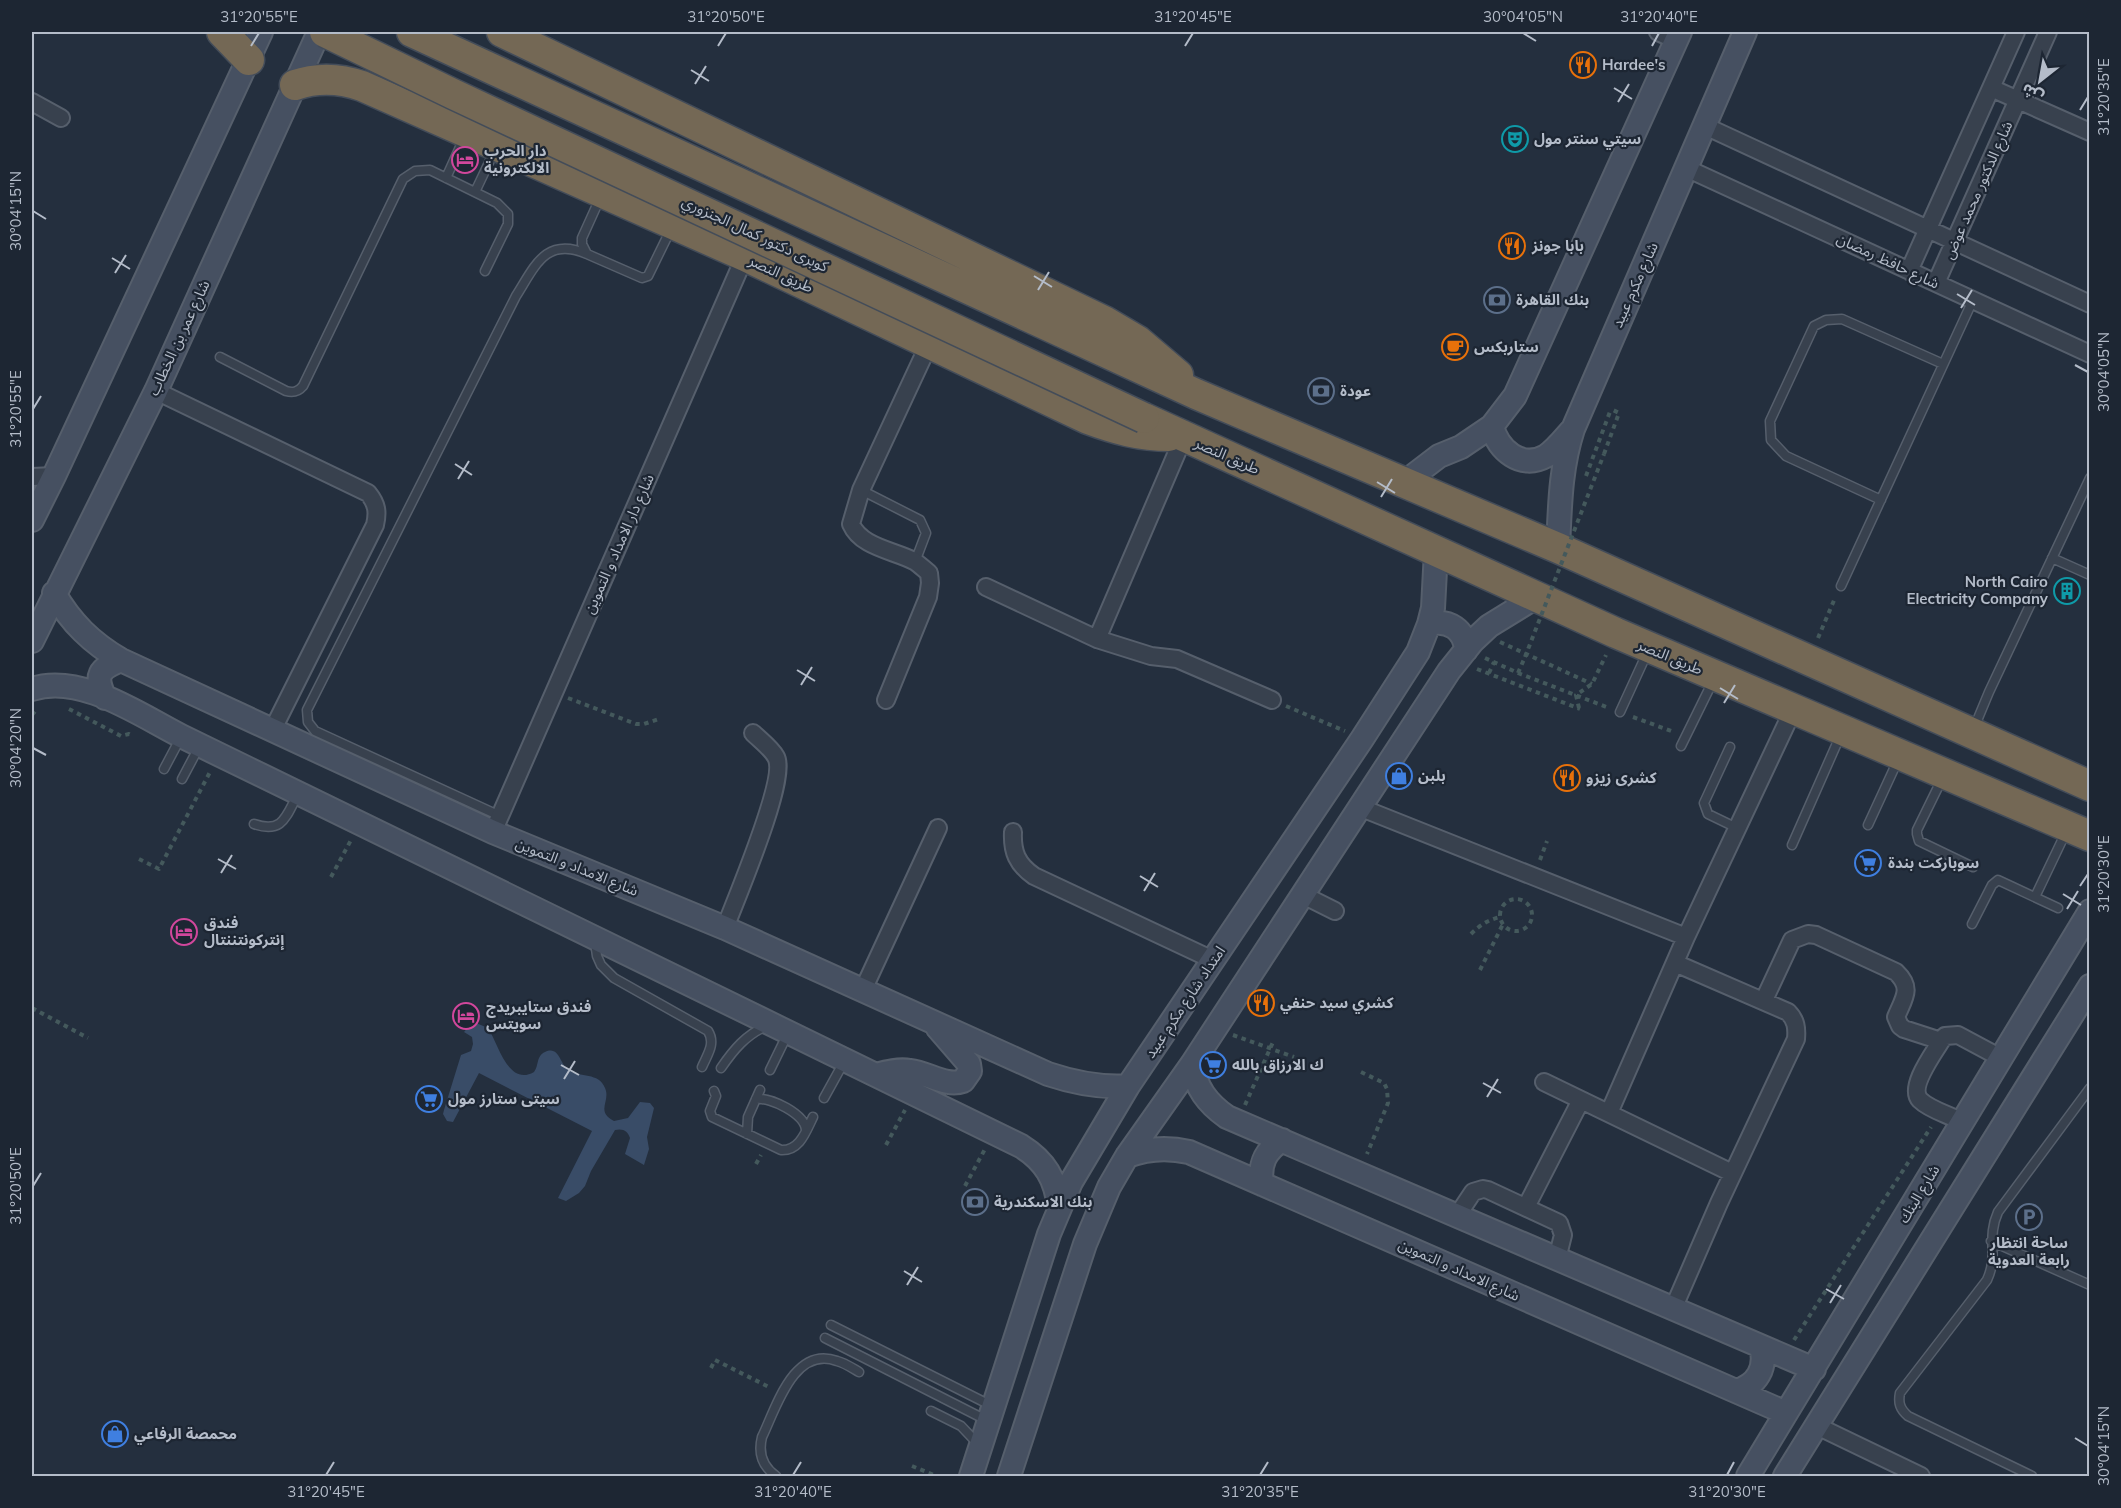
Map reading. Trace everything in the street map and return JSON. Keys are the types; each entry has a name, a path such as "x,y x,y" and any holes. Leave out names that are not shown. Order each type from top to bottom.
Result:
{"highway":[{"path":"222,32 249,60"},
{"name":"كوبرى دكتور كمال الجنزوري","path":"325,32 1184,436"},
{"path":"406,106 401,93 400,63 403,49 412,32 1152,375 1558,548 2090,786"},
{"path":"502,32 1104,321 1138,342 1169,366 1196,394"},
{"name":"طريق النصر","path":"295,85 321,79 349,81 745,256 1088,419 1119,430 1151,436 1184,436 1616,633 2079,831"}],"street":[{"path":"32,520 261,32"},
{"name":"شارع عمر بن الخطاب","path":"32,641 156,391 319,32"},
{"name":"شارع مكرم عبيد","path":"1558,548 1561,478 1565,453 1573,429 1746,32"},
{"name":"شارع الدكتور محمد عوض","path":"1909,271 2016,32"},
{"name":"شارع الدكتور محمد عوض","path":"1936,283 2048,32"},
{"path":"1405,482 1439,456 1461,447 1492,426 1515,396 1671,34"},
{"path":"1991,88 2090,132"},
{"path":"32,102 61,118"},
{"path":"1704,126 2090,304"},
{"name":"شارع حافظ رمضان","path":"1686,168 2090,354"},
{"name":"شارع دار الامداد و التموين","path":"496,824 745,256"},
{"path":"886,700 928,597 929,573 915,562 870,543 856,534 851,524 852,513 928,344"},
{"path":"156,391 368,494 377,508 375,525 272,731"},
{"path":"1492,426 1494,436 1502,449 1515,458 1530,460 1545,457 1573,429"},
{"path":"1098,639 1184,436"},
{"path":"32,477 54,476"},
{"name":"امتداد شارع مكرم عبيد","path":"971,1476 1059,1208 1071,1182 1128,1086 1418,652 1429,624 1435,592 1436,551"},
{"path":"986,587 1098,639 1151,656 1177,659 1272,700"},
{"name":"شارع الامداد و التموين","path":"54,593 64,610 89,639 121,660 272,731 496,824 1048,1074 1096,1086 1128,1086"},
{"path":"1008,1476 1085,1244 1109,1187 1127,1156 1192,1064 1359,807 1468,648 1501,617 1536,597"},
{"path":"1429,624 1444,622 1458,629 1468,648"},
{"path":"105,698 99,683 100,674 106,667 121,660"},
{"path":"38,697 50,685 86,689 184,745 298,793 994,1132 1034,1154 1045,1165 1058,1192 1059,1208"},
{"path":"1609,1113 1686,937 1793,710"},
{"path":"725,928 768,813 778,777 776,757 753,734"},
{"path":"1359,807 1686,937"},
{"path":"863,990 938,828"},
{"path":"1013,832 1012,845 1016,857 1023,868 1034,876 1213,960"},
{"path":"1303,895 1335,910"},
{"name":"شارع البنك","path":"1748,1476 2001,1058 2083,930 2090,911"},
{"path":"1764,1000 1792,940 1808,934 1816,935 1896,972 1904,980 1906,987 1906,994 1896,1017 1900,1026 1941,1041"},
{"path":"1673,1309 1732,1173 1796,1039 1797,1032 1793,1018 1788,1012 1675,963"},
{"path":"1785,1476 2090,986"},
{"path":"876,1075 899,1070 911,1071 950,1083 963,1081 970,1071 969,1064 931,1020"},
{"path":"1962,1122 1921,1101 1918,1097 1916,1087 1941,1041 1945,1036 1958,1035 2001,1058"},
{"path":"1192,1064 1194,1079 1209,1103 1227,1117 1814,1369"},
{"path":"1544,1082 1732,1173"},
{"path":"1526,1207 1581,1100"},
{"path":"1262,1184 1264,1158 1282,1140"},
{"name":"شارع الامداد و التموين","path":"1127,1156 1150,1149 1176,1149 1190,1152 1786,1413"},
{"path":"1457,1216 1469,1195 1478,1190 1488,1190 1556,1220 1562,1226 1563,1235 1557,1259"},
{"path":"1736,1391 1751,1384 1757,1378 1763,1363 1761,1347"},
{"path":"1815,1425 1922,1476"}],"lane":[{"path":"446,178 466,133"},
{"path":"476,192 497,146"},
{"path":"220,357 290,392 300,390 403,179 415,171 430,170 497,203 508,214 508,224 485,271"},
{"path":"587,254 582,238 603,192"},
{"path":"496,824 315,731 308,722 307,710 516,296 539,261 548,252 566,248 587,254 642,278 648,276 674,224"},
{"path":"1841,586 1973,300"},
{"path":"1881,500 1786,456 1771,440 1770,421 1815,326 1826,320 1842,319 1943,364"},
{"path":"1972,733 2090,478"},
{"path":"861,490 920,520 926,533 915,562"},
{"path":"2052,558 2090,575"},
{"path":"1620,712 1650,648"},
{"path":"1681,746 1715,676"},
{"path":"1792,845 1842,731"},
{"path":"164,769 184,745"},
{"path":"182,779 184,745"},
{"path":"1730,747 1704,804 1708,814 1737,828"},
{"path":"1868,825 1900,755"},
{"path":"1944,774 1917,830 1917,838 1973,867"},
{"path":"254,824 270,828 281,824 298,793"},
{"path":"2035,897 2079,831"},
{"path":"1972,924 1994,882 2002,881 2058,908"},
{"path":"595,938 597,956 607,972 614,978 708,1031 711,1035 711,1046 702,1067"},
{"path":"721,1068 745,1038 779,1028 770,1070"},
{"path":"824,1098 845,1060"},
{"path":"2032,1476 1908,1416 1902,1410 1899,1401 1900,1393 1987,1280 1993,1261 1992,1231 1998,1212 2090,1088"},
{"path":"714,1090 716,1096 710,1111 712,1117 777,1149 786,1151 798,1144 813,1118"},
{"path":"747,1134 748,1117 758,1095 798,1115 805,1123 806,1130"},
{"path":"1991,1241 2090,1285"},
{"path":"831,1325 990,1414"},
{"path":"825,1338 990,1414"},
{"path":"776,1476 764,1464 760,1446 762,1437 793,1374 802,1365 813,1360 825,1359 836,1360 859,1372"},
{"path":"931,1410 961,1426 980,1446"}],"path":[{"path":"1518,673 1619,413"},
{"path":"1808,660 1841,586"},
{"path":"1576,696 1592,684 1616,633"},
{"path":"1468,648 1592,684"},
{"path":"1468,648 1489,673 1580,709 1576,696"},
{"path":"1489,673 1496,663 1576,696"},
{"path":"554,693 636,724 644,724 659,718"},
{"path":"32,715 38,708 38,697"},
{"path":"1272,700 1362,739"},
{"path":"61,705 121,736 129,734 184,745"},
{"path":"139,859 159,868 205,780"},
{"path":"331,877 359,823"},
{"path":"1510,899 1525,900 1533,912 1529,926 1523,930 1508,929 1500,917 1500,910 1510,899"},
{"path":"1471,934 1479,926 1500,917"},
{"path":"1480,970 1503,924"},
{"path":"32,1008 88,1038"},
{"path":"1214,1029 1294,1057"},
{"path":"1238,1121 1273,1042"},
{"path":"1359,1173 1388,1103 1384,1083 1361,1072"},
{"path":"886,1145 914,1093"},
{"path":"1784,1357 1941,1111"},
{"path":"965,1186 994,1132"},
{"path":"711,1368 715,1360 783,1394"},
{"path":"912,1466 936,1476"}],"water":[{"path":"476,1023 488,1028 505,1061 517,1074 525,1075 534,1072 540,1056 545,1052 553,1051 568,1070 594,1077 605,1088 604,1110 614,1121 628,1118 640,1102 650,1103 654,1108 647,1137 649,1149 644,1165 625,1154 630,1138 625,1131 615,1130 585,1186 566,1201 558,1198 592,1131 479,1073 453,1122 447,1121 443,1114 461,1055 471,1051 473,1044 472,1037 464,1032 470,1025"}],"place":[{"name":"Hardee's","path":"1583,65"},
{"name":"سيتي سنتر مول","path":"1515,139"},
{"name":"دار الحرب الالكترونية","path":"465,160"},
{"name":"بابا جونز","path":"1512,246"},
{"name":"بنك القاهرة","path":"1497,300"},
{"name":"ستاربكس","path":"1455,347"},
{"name":"عودة","path":"1321,391"},
{"name":"North Cairo Electricity Company","path":"2067,591"},
{"name":"بلبن","path":"1399,776"},
{"name":"كشرى زيزو","path":"1567,778"},
{"name":"سوباركت بندة","path":"1868,863"},
{"name":"فندق إنتركونتننتال","path":"184,932"},
{"name":"كشري سيد حنفي","path":"1261,1003"},
{"name":"فندق ستايبريدج سويتس","path":"466,1016"},
{"name":"ك الارزاق بالله","path":"1213,1065"},
{"name":"سيتى ستارز مول","path":"429,1099"},
{"name":"بنك الاسكندرية","path":"975,1202"},
{"name":"ساحة انتظار رابعة العدوية","path":"2029,1217"},
{"name":"محمصة الرفاعي","path":"115,1434"}]}
